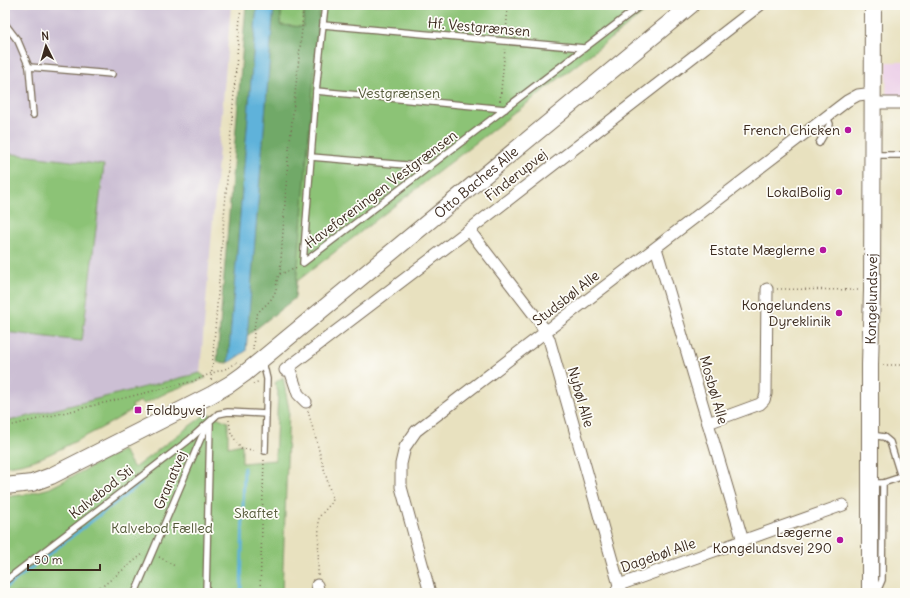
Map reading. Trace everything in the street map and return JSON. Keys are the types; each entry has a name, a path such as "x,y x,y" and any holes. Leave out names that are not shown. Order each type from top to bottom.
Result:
{"street":[{"name":"Otto Baches Alle","path":"212,384 235,381 257,355 691,5"},
{"name":"Finderupvej","path":"306,402 298,394 287,368 469,230 760,5"},
{"name":"Kongelundsvej","path":"870,591 876,483 870,435 874,5"},
{"name":"Studsbøl Alle","path":"430,593 401,487 401,464 405,447 416,431 853,97 858,94 905,103"},
{"name":"Nybøl Alle","path":"469,230 539,321 549,339 617,589"},
{"name":"Mosbøl Alle","path":"656,248 742,541"},
{"path":"708,423 760,404 764,400 766,394 767,289"},
{"path":"5,477 31,473 48,467 212,384"},
{"path":"5,486 32,483 51,476 212,384"},
{"name":"Dagebøl Alle","path":"617,589 742,541 843,505"}],"lane":[{"name":"Haveforeningen Vestgrænsen","path":"303,263 316,91 325,5"},
{"name":"Haveforeningen Vestgrænsen","path":"303,263 430,167 502,109 641,5"},
{"path":"5,24 18,41 29,67 33,115"},
{"name":"Hf. Vestgrænsen","path":"323,26 584,48"},
{"path":"29,67 112,74"},
{"path":"316,91 502,109"},
{"path":"819,143 830,124 827,117"},
{"path":"873,155 905,155"},
{"path":"311,156 430,167"},
{"path":"257,355 266,370 268,378 265,450"},
{"path":"228,412 266,414"},
{"name":"Kalvebod Sti","path":"5,581 189,440 218,414 228,412"},
{"path":"206,593 210,421"},
{"name":"Granatvej","path":"135,593 201,438 210,421"},
{"path":"870,435 884,437 890,442 901,477 876,483"}],"path":[{"path":"212,384 242,5"},
{"path":"257,355 256,318 258,312 276,292 277,280 280,274 288,159 302,29 303,5"},
{"path":"502,109 508,5"},
{"path":"280,274 297,268 303,263"},
{"path":"767,289 872,290"},
{"path":"212,384 228,368 241,360"},
{"path":"870,365 905,365"},
{"path":"5,427 194,381 212,384"},
{"path":"306,402 333,501 319,517 318,589"},
{"path":"228,412 232,433 241,449 265,450 260,593"},
{"path":"86,593 104,585 143,553 152,553 175,566"}],"shaded area":[{"path":"5,5 231,5 200,373 5,422"},
{"path":"887,62 905,62 905,97 892,97 886,93"}],"green space":[{"path":"246,5 257,5 228,363 217,362"},
{"path":"274,5 282,5 280,25 303,27 305,5 320,5 295,298 247,336"},
{"path":"282,5 305,5 303,27 280,25"},
{"name":"Vestgrænsen","path":"319,5 654,5 296,282"},
{"path":"5,153 104,165 82,341 5,332"},
{"path":"200,373 206,378 170,391 144,404 141,401 132,405 133,409 119,418 57,451 33,461 5,466 5,422"},
{"name":"Kalvebod Fælled","path":"283,377 289,410 282,593 5,593 5,497 28,494 50,488 123,450 134,468 207,413 228,422 228,447 242,444 242,463 275,460 278,392 275,383"}],"water":[{"path":"257,5 274,5 246,351 228,363"}],"waterway":[{"path":"241,593 244,468"},
{"path":"5,588 141,483"}],"place":[{"name":"French Chicken","path":"848,130"},
{"name":"LokalBolig","path":"839,192"},
{"name":"Estate Mæglerne","path":"823,250"},
{"name":"Kongelundens Dyreklinik","path":"839,313"},
{"name":"Foldbyvej","path":"138,410"},
{"name":"Lægerne Kongelundsvej 290","path":"840,540"}],"park label":[{"name":"Skaftet","path":"256,513"}]}
